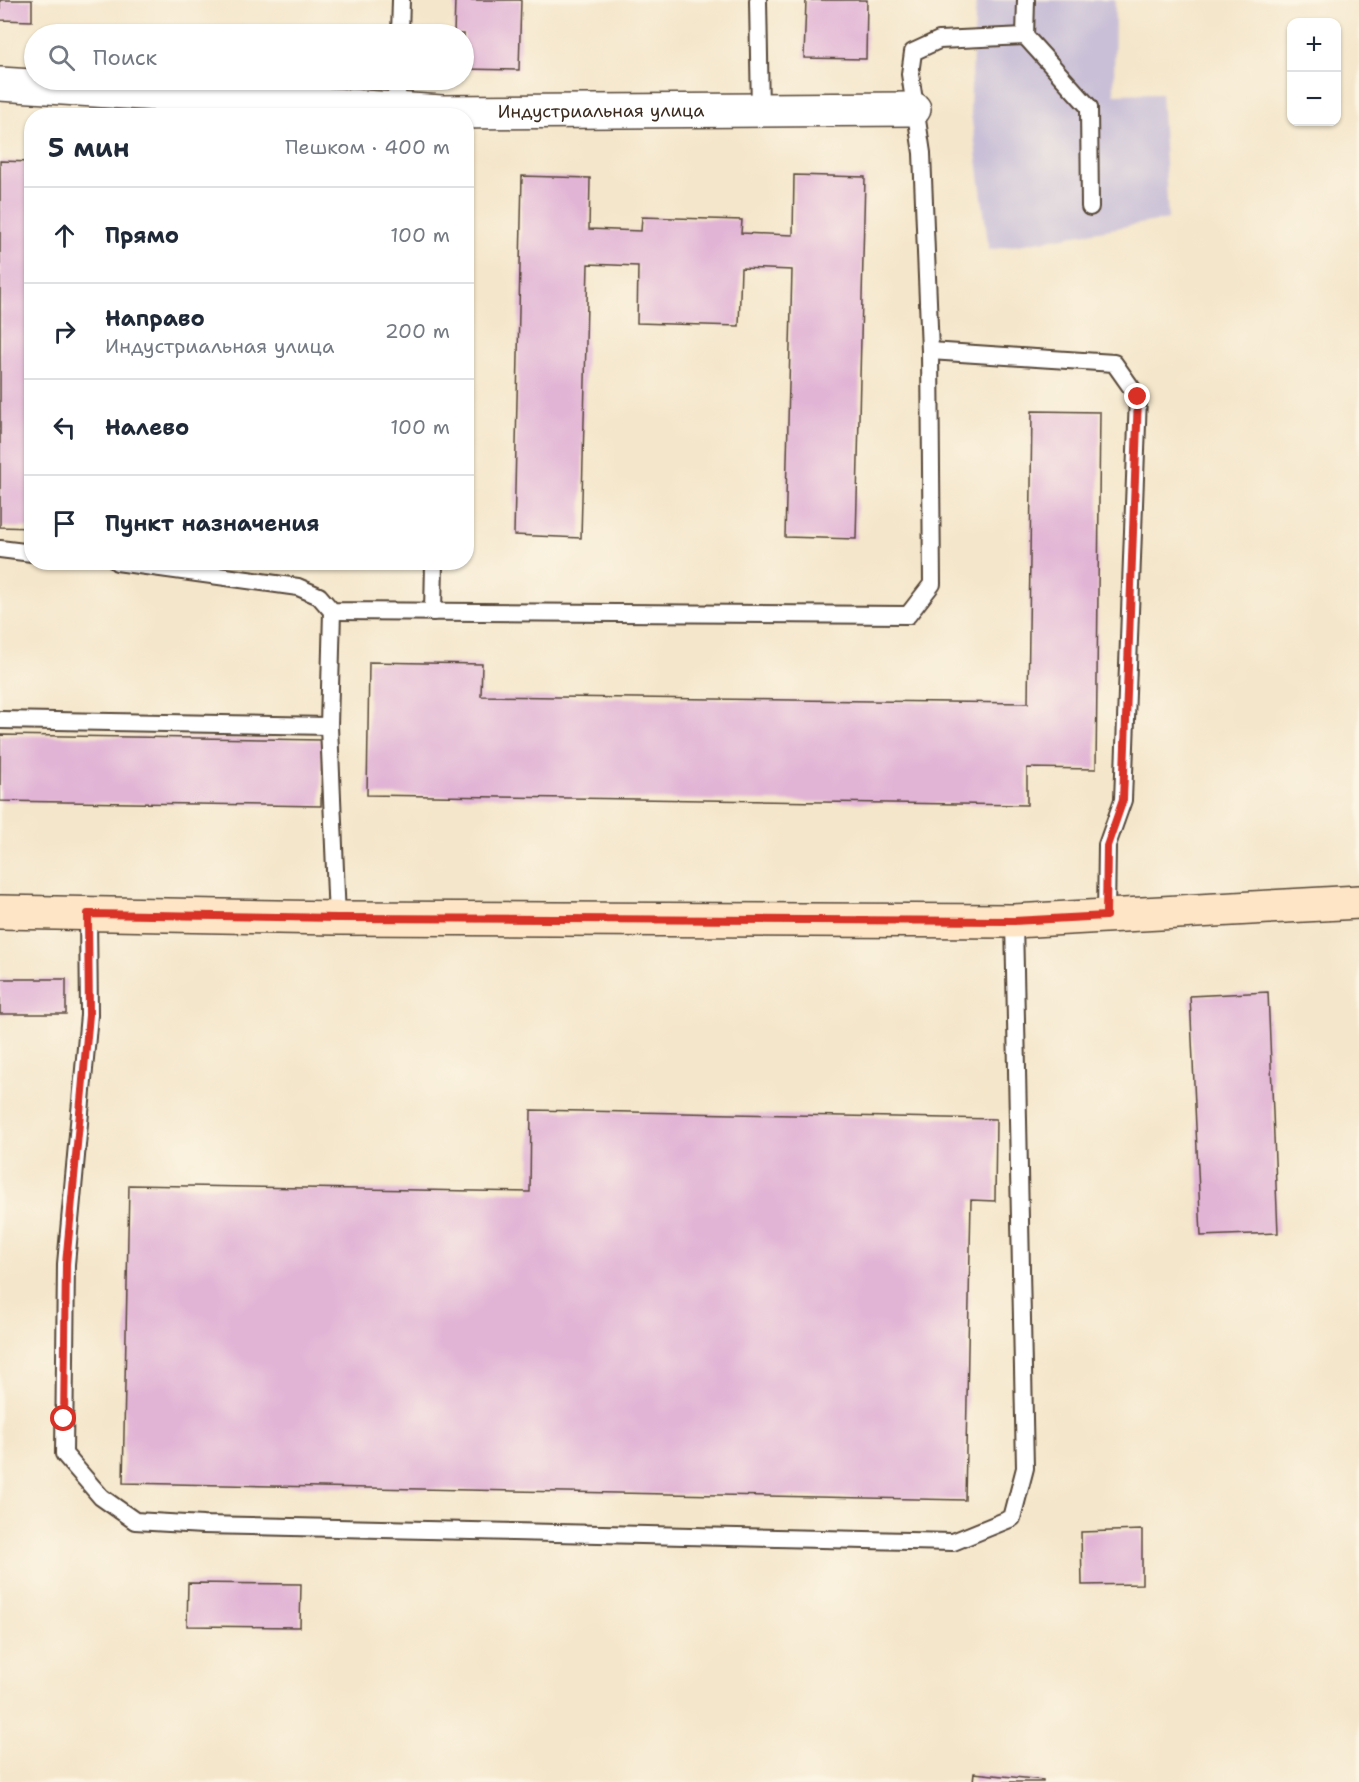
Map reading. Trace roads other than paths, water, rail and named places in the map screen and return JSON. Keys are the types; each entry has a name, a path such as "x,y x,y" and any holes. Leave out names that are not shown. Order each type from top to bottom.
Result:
{"main road":[{"path":"0,912 337,918 1014,921 1359,902"}],"street":[{"name":"Индустриальная улица","path":"0,84 24,87"},
{"name":"Индустриальная улица","path":"51,90 177,105 397,94 428,108"},
{"name":"Индустриальная улица","path":"474,114 914,109"}],"lane":[{"path":"400,24 401,0"},
{"path":"758,0 760,111"},
{"path":"1026,0 1025,36 1089,107 1090,207"},
{"path":"332,611 908,615 932,584 930,351 922,153 910,74 913,52 939,40 1025,36"},
{"path":"930,351 1114,363 1138,397 1123,800 1107,846 1106,916"},
{"path":"0,549 24,552"},
{"path":"196,570 298,587 319,596 332,611 328,726 337,918"},
{"path":"433,612 434,570"},
{"path":"0,720 328,726"},
{"path":"88,914 89,1015 66,1264 64,1454 109,1503 135,1521 203,1525 953,1542 1012,1518 1025,1468 1014,921"}]}
